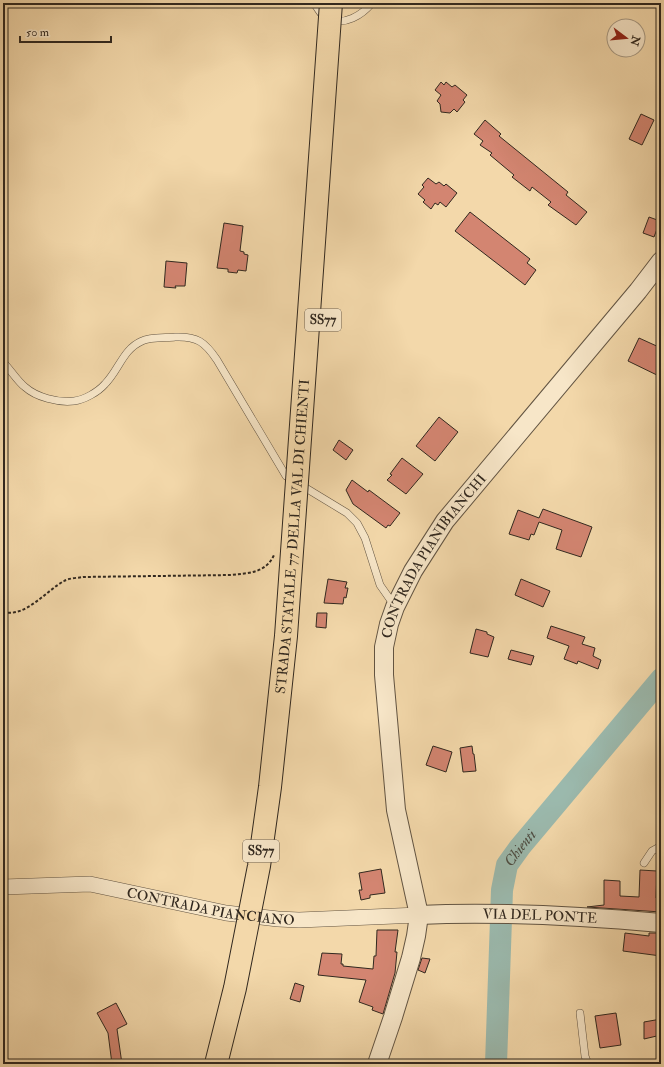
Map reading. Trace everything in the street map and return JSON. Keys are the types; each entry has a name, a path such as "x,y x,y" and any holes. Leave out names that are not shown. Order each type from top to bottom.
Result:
{"highway":[{"name":"STRADA STATALE 77 DELLA VAL DI CHIENTI","path":"216,1064 240,965 259,866 270,787 286,636 331,3"},
{"name":"STRADA STATALE 77 DELLA VAL DI CHIENTI","path":"230,1064 250,988 274,864 288,753 300,637 346,3"}],"street":[{"name":"CONTRADA PIANIBIANCHI","path":"419,915 396,810 387,723 384,647 389,624 395,607 413,571 445,521 638,291 661,261"},
{"name":"CONTRADA PIANCIANO","path":"3,887 90,884 226,913 299,920 419,915"},
{"name":"VIA DEL PONTE","path":"419,915 449,913 595,917 661,924"},
{"path":"377,1064 394,1017 411,958 419,915"}],"lane":[{"path":"314,3 321,13 328,19 339,21 352,19 362,13 372,3"},
{"path":"3,362 24,387 37,394 54,400 74,401 88,396 105,384 117,368 126,352 143,340 187,336 196,339 208,347 217,360 286,476 346,513 357,523 365,538 380,586 395,607"},
{"path":"644,863 652,851 661,846"},
{"path":"580,1013 585,1056 588,1064"}],"path":[{"path":"3,612 18,611 30,607 53,588 66,580 82,577 251,573 260,571 266,566 272,559 276,550"}],"building":[{"path":"441,82 444,85 446,82 452,87 455,85 467,95 463,100 465,102 457,112 454,109 450,113 441,112 440,104 437,101 441,95 435,90"},
{"path":"641,114 654,120 642,145 629,139"},
{"path":"485,120 501,134 499,136 568,192 566,195 587,212 576,225 548,205 551,202 532,187 530,191 512,177 514,175 490,155 492,153 480,145 483,141 474,134"},
{"path":"428,178 436,184 439,182 444,186 446,184 457,193 446,207 440,202 438,205 435,203 431,209 423,202 425,200 418,194 424,187 422,185"},
{"path":"470,212 530,259 527,263 536,270 525,285 455,231"},
{"path":"649,217 660,221 654,237 643,233"},
{"path":"224,223 243,226 240,251 248,255 246,271 238,270 237,273 228,272 228,269 217,268"},
{"path":"166,261 187,263 185,286 175,286 176,288 164,287"},
{"path":"639,338 661,348 661,377 628,361"},
{"path":"439,417 458,432 435,461 416,446"},
{"path":"339,440 353,450 346,460 333,450"},
{"path":"402,458 423,474 406,494 387,480 392,475 390,474"},
{"path":"352,480 368,492 369,490 400,513 390,526 388,525 386,528 353,504 346,490"},
{"path":"543,509 592,527 581,557 556,549 562,530 539,522 534,535 531,534 529,540 509,534 518,510 539,518"},
{"path":"328,579 347,582 345,588 348,588 343,604 324,603"},
{"path":"521,579 550,591 543,607 515,595"},
{"path":"317,613 327,613 326,628 316,627"},
{"path":"551,626 585,637 582,644 595,648 593,656 601,660 598,669 578,661 577,664 564,659 569,646 547,638"},
{"path":"476,629 487,632 487,634 494,637 488,657 470,653"},
{"path":"511,650 534,656 531,665 508,659"},
{"path":"433,746 452,752 446,772 426,765"},
{"path":"472,746 476,771 463,772 460,748"},
{"path":"381,869 385,893 370,895 370,898 361,900 359,890 362,890 359,873"},
{"path":"640,870 657,871 656,898 661,898 661,912 587,907 604,905 604,880 620,881 620,896 639,897"},
{"path":"377,930 398,930 395,952 397,952 395,973 383,1014 372,1010 373,1007 359,1002 366,980 318,975 322,953 342,954 341,964 343,964 343,966 373,969 374,956 376,956"},
{"path":"625,933 649,936 649,933 661,933 661,956 623,951"},
{"path":"422,958 430,959 425,973 418,970"},
{"path":"295,983 304,986 300,1002 290,999"},
{"path":"116,1003 127,1024 117,1029 122,1064 112,1064 108,1033 97,1013"},
{"path":"616,1013 621,1045 600,1048 595,1016"},
{"path":"661,1019 661,1035 644,1039 644,1022"}],"waterway":[{"name":"Chienti","path":"496,1064 502,890 507,865 520,847 661,679"}]}
